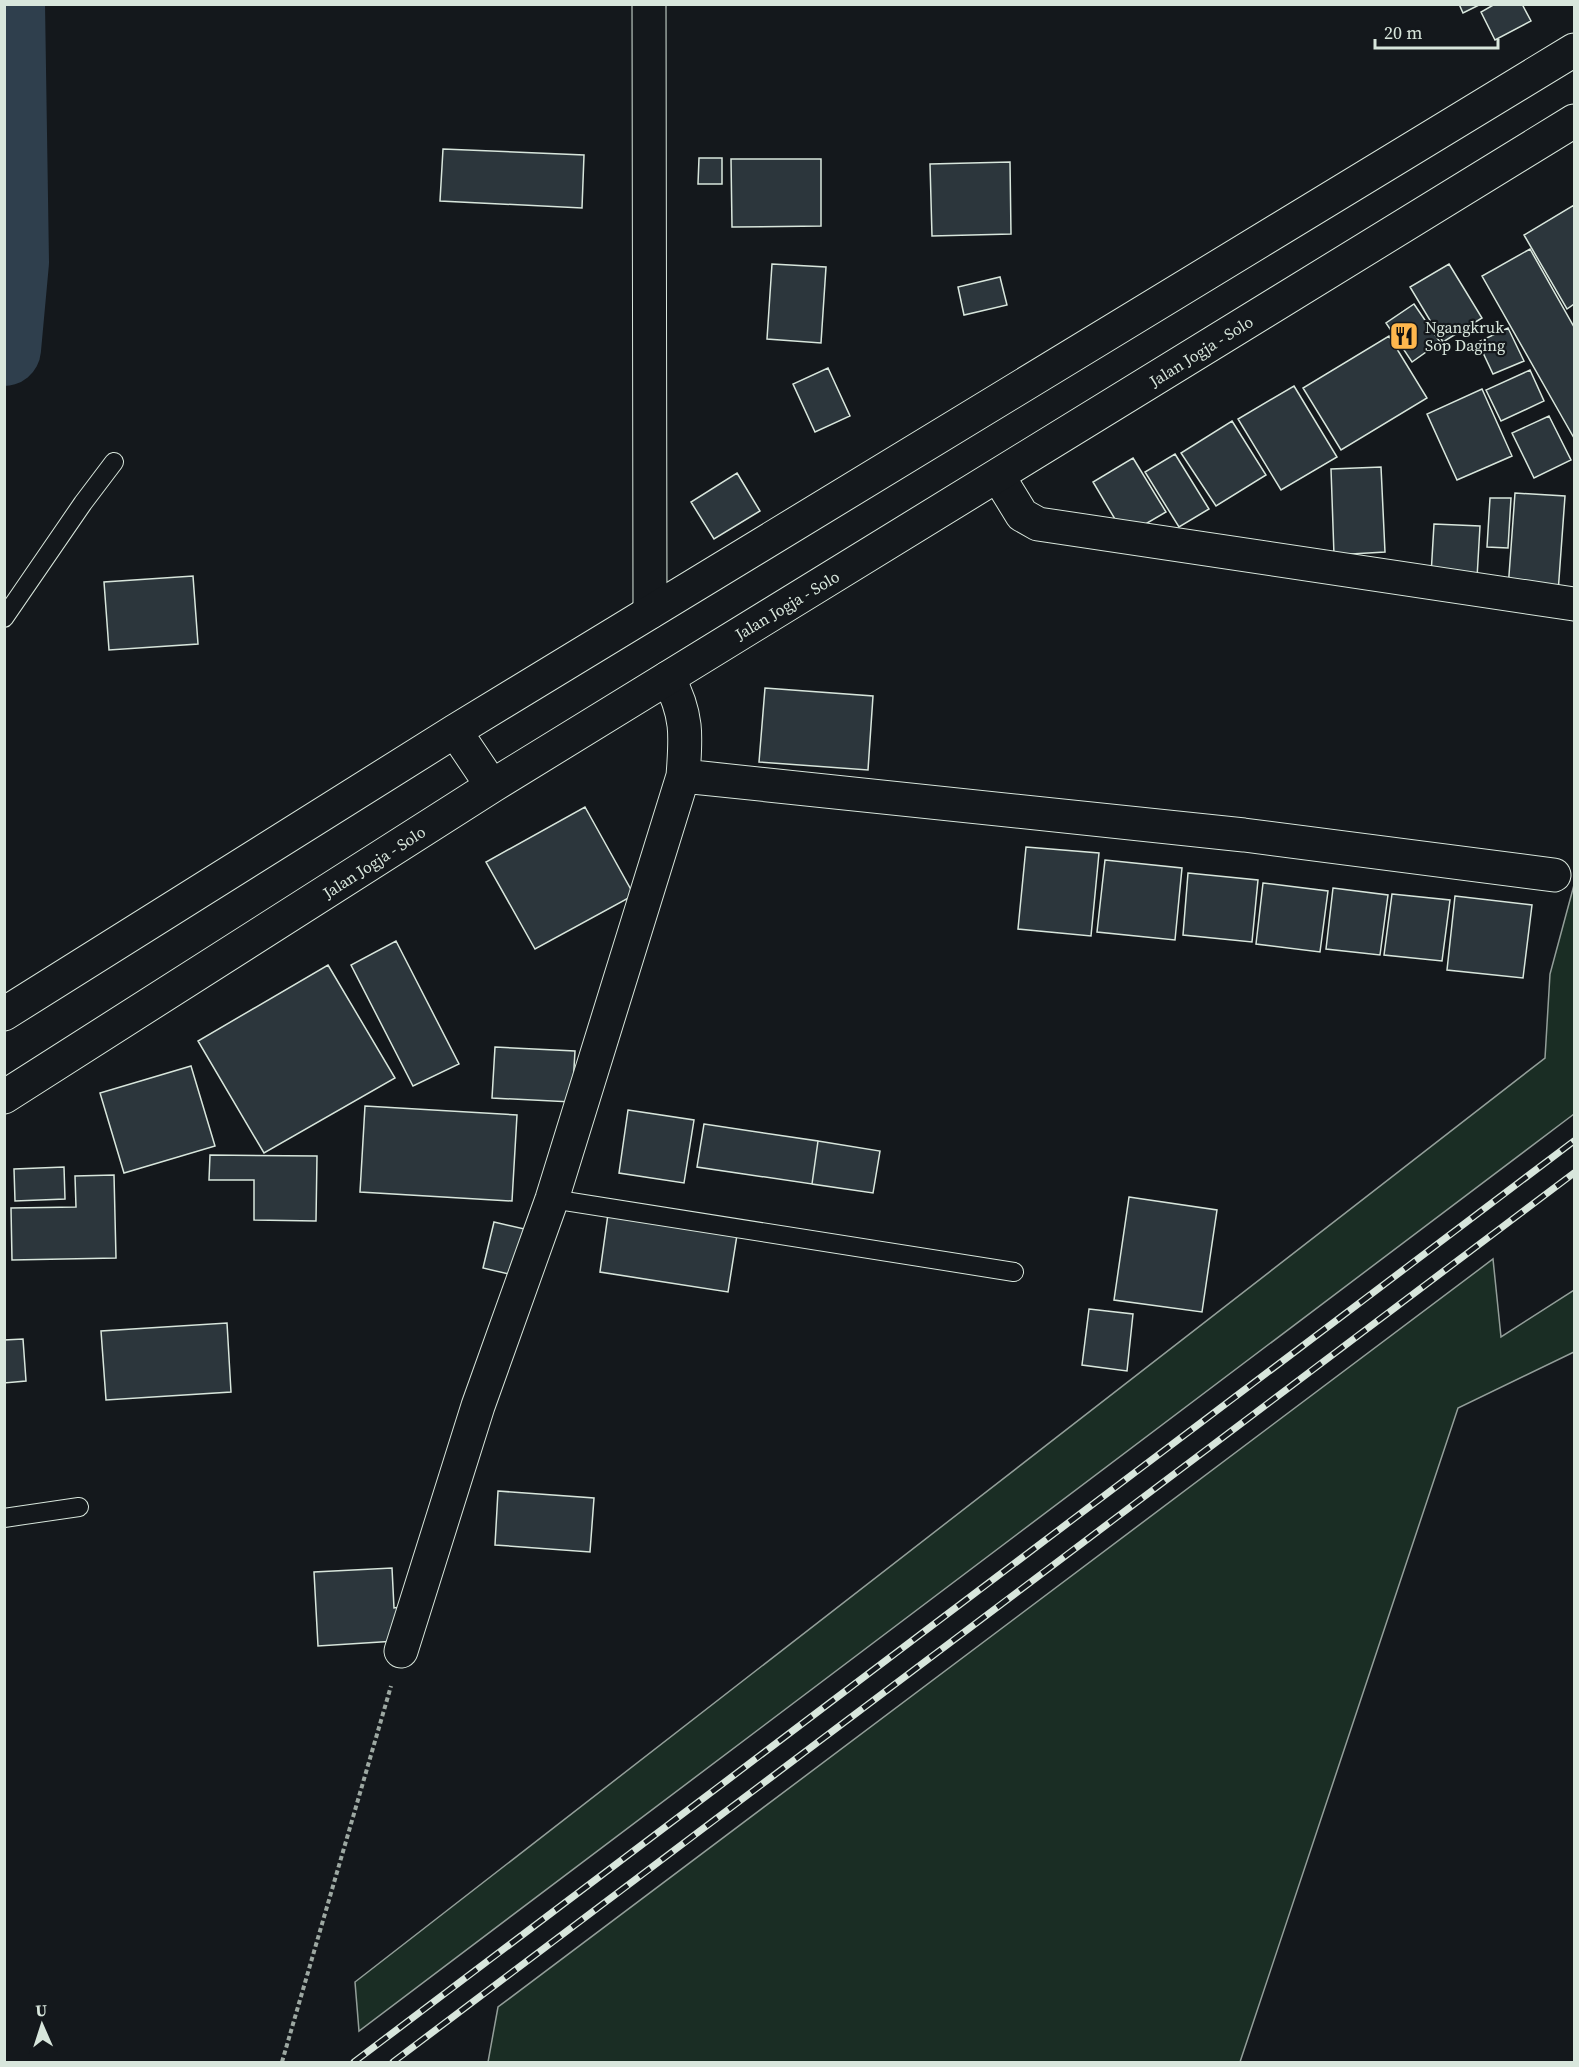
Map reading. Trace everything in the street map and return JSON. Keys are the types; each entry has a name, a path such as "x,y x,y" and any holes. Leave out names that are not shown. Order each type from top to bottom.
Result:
{"main road":[{"path":"649,4 650,612"},
{"path":"4,1014 454,731 1575,50"},
{"name":"Jalan Jogja - Solo","path":"4,1097 492,786 1575,121"},
{"path":"998,476 1022,515 1038,524 1575,604"},
{"path":"401,1651 478,1406 552,1199 683,777 686,731 679,698 668,678"},
{"path":"454,731 492,786"},
{"path":"683,777 1232,834 1554,875"}],"lane":[{"path":"4,618 82,503 114,462"},
{"path":"552,1199 1014,1272"},
{"path":"4,1518 79,1507"}],"path":[{"path":"282,2062 401,1651"}],"green space":[{"path":"1574,885 1574,1114 359,2031 355,1982 1545,1058 1550,974"},
{"path":"1493,1259 1501,1337 1574,1290 1574,1352 1458,1408 1240,2062 488,2062 498,2007"}],"building":[{"path":"1459,4 1481,4 1463,13"},
{"path":"1495,4 1522,4 1531,21 1495,40 1481,12"},
{"path":"443,149 584,155 582,208 440,201"},
{"path":"699,158 722,158 722,184 698,184"},
{"path":"731,159 821,159 821,226 732,227"},
{"path":"1010,162 1011,234 932,236 930,164"},
{"path":"1574,205 1574,304 1567,309 1524,235"},
{"path":"1530,249 1574,327 1574,438 1482,276"},
{"path":"772,264 826,267 821,343 767,339"},
{"path":"1449,264 1482,318 1443,342 1410,287"},
{"path":"1000,277 1007,305 964,315 958,287"},
{"path":"1414,304 1440,342 1412,362 1386,323"},
{"path":"1508,328 1524,361 1493,374 1478,342"},
{"path":"1389,336 1427,398 1341,450 1303,388"},
{"path":"828,368 850,416 815,432 793,384"},
{"path":"1530,370 1544,401 1501,421 1486,390"},
{"path":"1294,386 1337,457 1281,490 1238,419"},
{"path":"1482,389 1512,456 1457,480 1427,414"},
{"path":"1549,416 1571,460 1534,478 1512,433"},
{"path":"1232,421 1266,475 1216,506 1181,453"},
{"path":"1175,454 1209,509 1179,527 1145,472"},
{"path":"1133,458 1166,512 1125,536 1093,482"},
{"path":"1381,467 1385,552 1334,555 1331,469"},
{"path":"737,473 760,511 714,539 691,502"},
{"path":"1515,493 1565,496 1558,593 1508,589"},
{"path":"1490,498 1511,498 1508,548 1487,547"},
{"path":"1434,524 1480,526 1477,578 1431,575"},
{"path":"193,576 198,644 109,650 104,582"},
{"path":"765,688 873,696 868,770 759,762"},
{"path":"585,807 634,895 535,949 486,862"},
{"path":"1026,847 1099,853 1091,936 1018,929"},
{"path":"1105,860 1182,868 1175,940 1097,932"},
{"path":"1188,873 1258,880 1252,942 1183,935"},
{"path":"1263,883 1328,891 1320,952 1256,944"},
{"path":"1333,888 1388,895 1380,955 1326,949"},
{"path":"1392,894 1450,900 1442,961 1384,955"},
{"path":"1455,896 1532,905 1523,978 1447,970"},
{"path":"396,941 459,1064 413,1086 351,965"},
{"path":"328,965 395,1078 264,1153 198,1041"},
{"path":"495,1047 575,1051 572,1102 492,1098"},
{"path":"191,1066 215,1146 124,1173 100,1093"},
{"path":"365,1106 517,1115 512,1201 360,1192"},
{"path":"628,1110 694,1120 684,1183 619,1173"},
{"path":"704,1124 818,1141 812,1184 697,1167"},
{"path":"818,1141 880,1151 873,1193 812,1184"},
{"path":"210,1155 317,1156 316,1221 254,1220 254,1180 209,1180"},
{"path":"64,1167 65,1199 15,1201 14,1169"},
{"path":"114,1175 116,1258 12,1260 11,1208 76,1207 75,1176"},
{"path":"1129,1197 1217,1210 1202,1312 1114,1300"},
{"path":"608,1214 737,1235 728,1292 600,1272"},
{"path":"494,1222 529,1230 517,1276 483,1268"},
{"path":"1089,1309 1133,1314 1127,1371 1082,1365"},
{"path":"227,1323 231,1392 106,1400 101,1331"},
{"path":"23,1339 26,1381 4,1383 4,1340"},
{"path":"498,1491 594,1498 590,1552 495,1545"},
{"path":"392,1568 394,1608 401,1607 396,1641 318,1646 314,1572"}],"waterway":[{"path":"4,349 12,262 8,4"}],"railway":[{"path":"354,2062 1574,1141"},
{"path":"393,2062 1574,1173"}],"place":[{"name":"Ngangkruk Sop Daging","path":"1404,336"}]}
